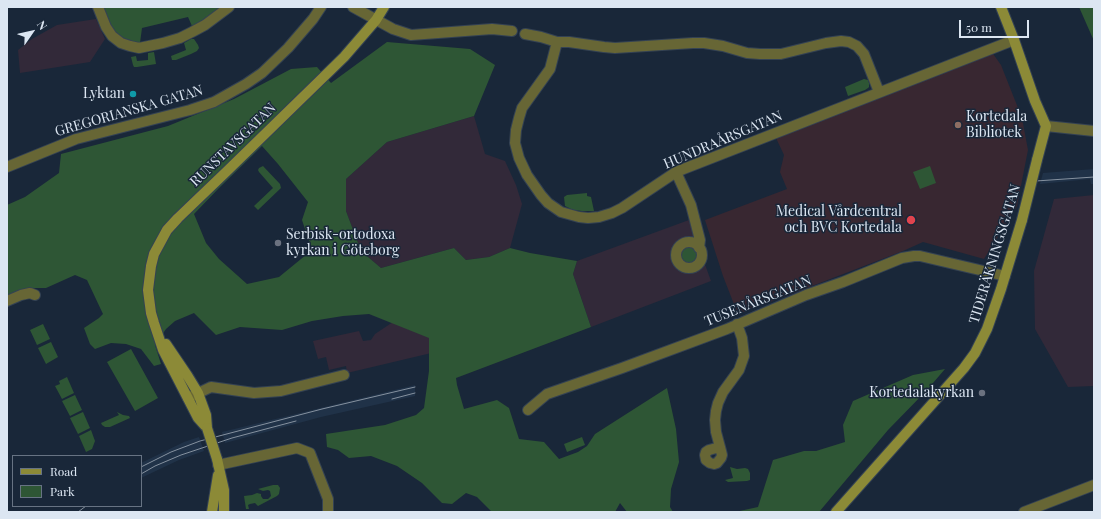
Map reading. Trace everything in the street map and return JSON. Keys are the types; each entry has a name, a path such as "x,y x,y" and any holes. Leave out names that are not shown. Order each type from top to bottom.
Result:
{"street":[{"path":"98,7 106,27 112,36 121,43 140,48 180,38 205,25 229,7"},
{"name":"GREGORIANSKA GATAN","path":"7,167 76,139 134,123 190,110 214,102 262,73 288,48 313,19 321,7"},
{"path":"353,7 393,29 411,35 492,29 512,31"},
{"name":"RUNSTAVSGATAN","path":"207,428 198,418 163,350 154,323 148,290 154,254 167,230 178,218 344,57 376,20 384,7"},
{"path":"1001,7 1035,101 1046,126 1094,131"},
{"path":"525,34 557,42 569,42 615,48 704,43 723,46 747,53 767,54 781,54 826,43 841,41 849,42 857,46 864,54 878,92"},
{"name":"HUNDRAÅRSGATAN","path":"557,42 550,68 522,108 516,130 515,143 519,158 527,175 548,203 561,212 588,218 599,217 622,208 676,172 1014,40"},
{"name":"TIDERÄKNINGSGATAN","path":"836,512 964,368 975,353 987,329 1005,276 1022,220 1046,126"},
{"path":"676,172 691,205 700,240 699,248"},
{"name":"TUSENÅRSGATAN","path":"528,410 547,394 727,329 806,295 908,256 920,256 1005,276"},
{"path":"7,301 30,293 35,295"},
{"name":"RUNSTAVSGATAN","path":"154,323 198,393 206,415 207,428 215,452 224,490 224,512"},
{"path":"720,447 716,432 715,420 718,403 738,370 744,356 742,338 737,324"},
{"path":"188,398 211,386 254,393 281,391 344,376"},
{"path":"218,465 296,448 310,453 328,499 328,512"},
{"name":"RUNSTAVSGATAN","path":"212,512 218,465"},
{"path":"1024,512 1094,485"}],"shaded area":[{"path":"96,19 105,39 90,62 20,73 18,50 32,39 57,25"},
{"path":"991,51 1001,65 1022,118 1028,150 1017,206 984,259 923,242 741,313 737,312 723,276 705,220 787,189 780,172 784,155 776,138"},
{"path":"474,116 485,154 505,161 516,185 522,204 510,248 489,257 466,260 454,248 381,268 361,251 346,211 346,179 387,142"},
{"path":"1094,169 1094,184 1091,184 1090,179 1040,184 1043,173"},
{"path":"1094,195 1094,386 1068,387 1035,329 1034,271 1054,199"},
{"path":"689,220 711,281 591,327 573,274 577,261"},
{"path":"396,320 409,330 422,329 444,350 347,373 346,366 329,370 326,357 318,359 313,341 359,331 363,341 371,340 375,334"},
{"path":"415,385 415,396 321,417 225,443 222,432"},
{"path":"199,437 204,451 179,460 142,478 142,463 184,442"}],"green space":[{"path":"103,7 222,7 203,21 192,26 188,17 142,28 140,43 130,41 117,35 109,25"},
{"path":"1079,7 1094,7 1094,41"},
{"path":"194,39 198,45 199,48 197,51 176,60 172,60 171,56 186,50 184,43"},
{"path":"387,42 470,49 495,65 474,116 387,142 346,179 346,211 361,251 381,268 454,248 466,260 489,257 510,248 577,261 573,274 591,327 456,378 464,409 497,400 509,408 519,439 544,442 559,459 578,452 587,446 595,434 667,388 676,429 679,462 671,489 670,507 673,512 627,512 620,503 615,512 492,512 477,497 466,493 452,504 442,503 422,483 397,466 371,456 349,458 338,450 327,447 326,434 385,425 416,415 424,408 429,371 429,338 369,314 312,321 282,330 240,327 216,335 194,313 175,321 166,329 155,345 161,364 154,366 141,349 126,344 111,343 95,349 90,344 84,328 103,314 87,280 75,275 46,288 32,288 7,296 7,205 25,197 59,173 61,154 168,126 234,99 291,69 317,67 331,83","holes":["262,146 308,202 302,220 312,250 279,277 247,284 219,259 206,243 194,214"]},
{"path":"154,52 156,64 134,67 131,57 136,56 137,61 148,60 148,53"},
{"path":"864,79 868,80 869,87 848,96 845,87"},
{"path":"263,166 280,184 281,188 258,210 254,206 273,188 258,170"},
{"path":"930,166 936,183 920,189 913,172"},
{"path":"587,193 587,196 591,197 594,211 573,210 565,206 564,197 567,195"},
{"path":"689,245 695,246 698,250 696,260 692,263 683,262 680,255 681,251"},
{"path":"43,324 50,339 37,345 30,330"},
{"path":"51,342 58,357 46,364 38,348"},
{"path":"131,349 158,398 135,411 107,362"},
{"path":"945,369 888,430 819,512 735,512 758,507 773,460 804,451 816,451 845,442 843,425 853,401 913,375"},
{"path":"67,377 74,393 62,399 55,386 60,384 59,381"},
{"path":"75,395 82,410 70,416 62,401"},
{"path":"83,412 90,428 78,434 70,418"},
{"path":"117,412 129,416 130,418 110,427 105,427 102,425 101,423 119,415"},
{"path":"91,430 95,441 92,449 86,452 79,436"},
{"path":"582,437 585,445 567,452 564,444"},
{"path":"730,467 737,469 748,469 750,473 750,480 728,482 725,480 733,478"},
{"path":"278,485 280,488 277,496 258,506 255,503 250,504 248,505 249,509 246,509 244,496 257,493 261,494 263,499 268,499 271,496 270,491 258,489"}],"tram line":[{"path":"1036,181 1094,177"},
{"path":"142,466 171,452 200,441 322,409 415,387"},
{"path":"392,399 415,393"},
{"path":"142,473 181,455 232,438 296,421"},
{"path":"78,512 85,507"}],"place":[{"name":"Lyktan","path":"133,94"},
{"name":"Kortedala Bibliotek","path":"958,125"},
{"name":"Medical Vårdcentral och BVC Kortedala","path":"911,220"},
{"name":"Serbisk-ortodoxa kyrkan i Göteborg","path":"278,243"},
{"name":"Kortedalakyrkan","path":"982,393"}]}
